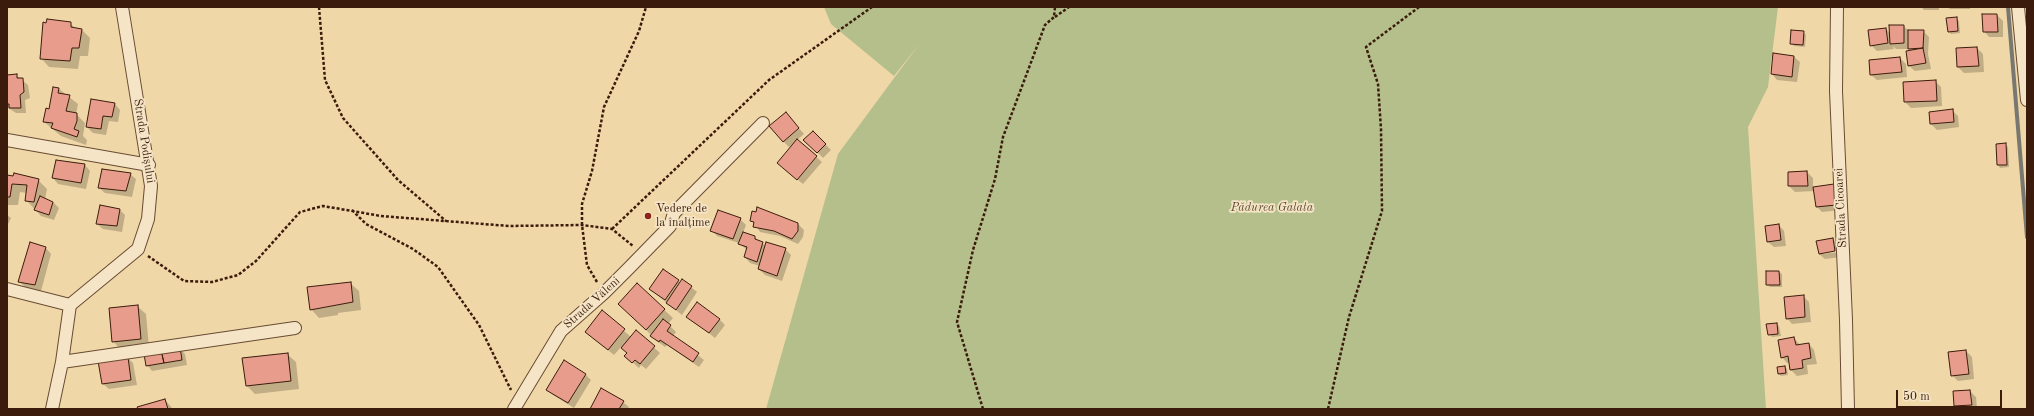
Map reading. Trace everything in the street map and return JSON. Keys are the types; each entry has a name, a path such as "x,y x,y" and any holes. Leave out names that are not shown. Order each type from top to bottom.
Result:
{"street":[{"name":"Strada Podișului","path":"122,7 152,186 148,219 138,249"},
{"name":"Strada Cicoarei","path":"1838,7 1836,92 1846,320 1848,409"},
{"path":"2018,7 2027,100"},
{"name":"Strada Văleni","path":"519,407 561,331 604,293 643,254 670,226 674,213 763,123"},
{"path":"7,140 149,165"},
{"path":"52,409 62,362 70,305 138,249"},
{"path":"7,289 70,305"},
{"path":"62,362 295,328"}],"path":[{"path":"319,7 325,80 343,118 398,180 446,221"},
{"path":"604,293 587,265 582,225 582,204 592,171 604,107 639,31 646,7"},
{"path":"612,228 769,80 872,7"},
{"path":"1054,17 1055,7"},
{"path":"983,409 957,322 973,250 995,179 1003,137 1045,25 1069,7"},
{"path":"1328,409 1349,317 1382,211 1381,129 1378,84 1366,47 1419,7"},
{"path":"138,249 184,281 212,282 238,275 256,261 300,212 323,206 381,216 509,226 582,225 612,228 643,254"},
{"path":"351,210 366,224 413,249 438,267 479,325 519,407"}],"green space":[{"name":"Pădurea Galata","path":"824,7 1778,7 1768,87 1748,127 1766,409 766,409 838,154 920,43 894,76 831,24"}],"building":[{"path":"1982,14 1997,14 1998,32 1983,32"},
{"path":"1957,17 1958,31 1948,32 1946,18"},
{"path":"47,19 71,22 71,27 82,29 79,48 72,48 70,61 40,59 43,22 46,23"},
{"path":"1889,25 1904,25 1904,43 1890,44"},
{"path":"1886,28 1888,43 1870,46 1868,30"},
{"path":"1791,30 1804,31 1803,45 1790,44"},
{"path":"1908,30 1924,30 1923,48 1908,49"},
{"path":"1977,47 1979,66 1957,67 1956,48"},
{"path":"1923,48 1926,63 1908,66 1906,51"},
{"path":"1773,53 1794,56 1792,77 1771,74"},
{"path":"1900,57 1902,72 1870,75 1869,60"},
{"path":"17,74 17,78 23,78 24,92 20,95 21,108 9,108 9,104 7,104 7,75"},
{"path":"1936,80 1937,101 1904,102 1903,82"},
{"path":"53,87 59,88 58,93 70,95 66,111 77,113 77,121 74,129 79,131 77,137 51,128 53,123 43,122 46,108 49,109"},
{"path":"91,99 115,103 112,117 103,116 101,129 86,127"},
{"path":"1953,109 1954,122 1930,124 1929,112"},
{"path":"786,112 799,128 783,142 769,126"},
{"path":"813,131 826,144 817,153 803,140"},
{"path":"797,139 817,156 797,180 777,163"},
{"path":"2006,143 2007,165 1997,165 1996,144"},
{"path":"56,160 85,164 81,183 52,178"},
{"path":"102,169 131,173 126,191 98,188"},
{"path":"1807,171 1808,186 1788,186 1788,172"},
{"path":"14,173 39,179 34,202 25,201 27,185 12,184 10,197 7,197 7,175 13,176"},
{"path":"1834,184 1836,205 1816,207 1813,187"},
{"path":"40,196 53,202 49,215 34,210"},
{"path":"100,205 120,209 117,226 96,224"},
{"path":"757,207 798,223 798,231 792,239 774,231 753,227 754,222 750,221 752,211 756,212"},
{"path":"718,210 741,218 733,239 710,231"},
{"path":"1779,224 1781,240 1767,242 1765,226"},
{"path":"743,232 755,236 755,239 763,242 757,262 744,257 747,247 738,244"},
{"path":"1833,238 1835,251 1819,254 1816,241"},
{"path":"30,242 46,247 35,285 18,282"},
{"path":"766,242 786,248 777,276 758,269"},
{"path":"663,269 679,280 665,300 649,289"},
{"path":"1766,271 1779,271 1780,285 1766,285"},
{"path":"682,279 692,286 676,310 666,303"},
{"path":"351,282 353,302 310,310 307,287"},
{"path":"637,283 665,309 646,330 618,304"},
{"path":"1804,295 1805,317 1786,319 1784,297"},
{"path":"697,302 720,319 709,333 686,317"},
{"path":"138,305 141,339 112,342 109,308"},
{"path":"602,310 625,329 608,350 585,332"},
{"path":"663,319 671,325 667,331 699,353 693,362 660,340 659,342 650,336"},
{"path":"1777,323 1778,334 1768,335 1766,324"},
{"path":"636,330 655,346 640,364 635,360 632,363 624,356 627,353 621,348"},
{"path":"1794,337 1796,345 1809,343 1811,358 1802,360 1803,368 1790,370 1788,356 1781,358 1778,340"},
{"path":"180,347 182,360 164,363 161,350"},
{"path":"161,350 164,363 146,366 144,354"},
{"path":"1966,350 1969,374 1951,376 1948,352"},
{"path":"288,353 291,381 246,386 242,358"},
{"path":"128,357 131,380 102,384 98,361"},
{"path":"564,360 586,374 568,403 546,390"},
{"path":"1785,366 1786,373 1778,374 1777,367"},
{"path":"601,388 624,401 619,409 590,409"},
{"path":"1970,390 1972,405 1954,406 1953,391"},
{"path":"165,399 168,409 138,409 137,407"}],"waterway":[{"path":"2008,7 2027,237"}],"place":[{"name":"Vedere de la înalțime","path":"648,216"}]}
